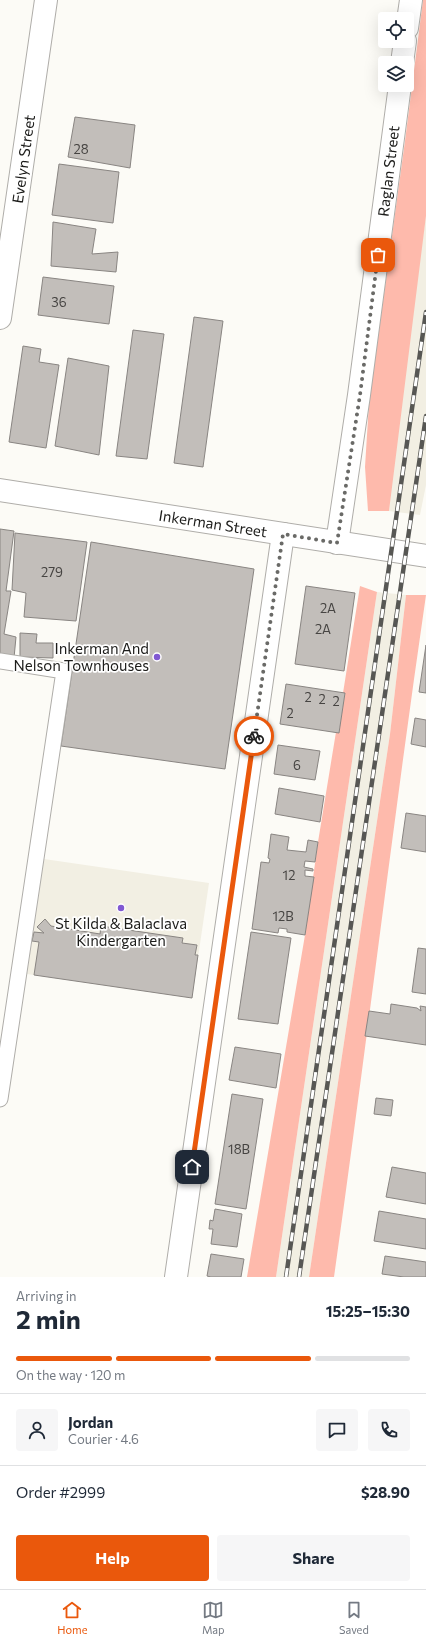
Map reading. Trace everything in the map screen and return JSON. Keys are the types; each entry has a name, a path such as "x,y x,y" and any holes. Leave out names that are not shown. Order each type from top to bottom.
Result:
{"street":[{"name":"Evelyn Street","path":"0,318 46,0"},
{"path":"409,12 411,0"},
{"name":"Raglan Street","path":"337,543 360,395 399,92"},
{"name":"Inkerman Street","path":"0,490 426,556"},
{"path":"176,1277 283,534"}],"lane":[{"path":"0,661 64,671 0,1099"}],"shaded area":[{"path":"423,0 426,0 426,216 389,511 368,511 365,467 369,403 411,92 414,92 414,70"},
{"path":"426,216 426,485 420,515 389,511 399,400"},
{"path":"360,586 377,592 276,1277 247,1277 305,935 336,732 339,732 345,693 343,693"},
{"path":"377,592 406,595 390,734 309,1277 276,1277"},
{"path":"406,595 426,595 334,1277 309,1277 390,734"},
{"name":"St Kilda & Balaclava Kindergarten","path":"44,859 209,883 192,998 27,974"}],"building":[{"path":"75,117 135,125 130,168 68,157"},
{"path":"59,164 119,172 113,223 52,215"},
{"path":"53,222 96,229 92,254 118,252 116,272 51,266"},
{"path":"43,277 114,286 109,324 38,315"},
{"path":"194,317 223,321 203,467 174,463"},
{"path":"133,330 164,334 147,459 116,456"},
{"path":"23,346 41,349 39,362 59,365 46,448 9,442"},
{"path":"68,358 109,366 99,455 55,446"},
{"path":"0,529 14,531 6,591 11,591 4,634 16,637 14,658 0,656"},
{"path":"15,533 87,542 76,621 24,617 26,593 12,590"},
{"name":"Inkerman And Nelson Townhouses","path":"91,542 254,569 225,769 61,746"},
{"path":"306,586 355,593 344,671 295,664"},
{"path":"20,633 37,634 36,643 53,643 53,658 20,657"},
{"path":"426,645 426,693 419,692"},
{"path":"286,684 345,693 339,733 280,724"},
{"path":"415,718 426,720 426,747 411,744"},
{"path":"278,745 320,751 315,780 274,774"},
{"path":"279,788 324,796 320,822 275,814"},
{"path":"406,813 426,816 426,852 401,848"},
{"path":"271,834 289,837 287,850 306,852 308,840 318,842 315,862 305,861 304,867 313,869 313,871 305,870 305,876 314,877 305,935 287,932 287,929 279,928 278,933 252,929 261,862 269,863 270,859 268,858"},
{"path":"45,919 51,926 100,934 101,926 183,938 182,943 197,945 195,955 198,955 192,998 34,975 39,942 32,941 34,932 44,933 37,927"},
{"path":"251,932 291,938 278,1024 238,1019"},
{"path":"418,948 426,949 426,994 412,992"},
{"path":"391,1004 417,1008 421,1011 420,1006 426,1007 426,1045 365,1036 369,1011 390,1014"},
{"path":"235,1047 281,1054 276,1088 229,1080"},
{"path":"232,1094 263,1099 246,1209 215,1204"},
{"path":"376,1098 393,1100 391,1116 374,1114"},
{"path":"392,1167 426,1173 426,1204 386,1197"},
{"path":"215,1209 242,1214 237,1247 211,1244 213,1229 209,1229 210,1220 213,1221"},
{"path":"379,1211 426,1219 426,1249 374,1241"},
{"path":"211,1254 244,1259 241,1277 207,1276"},
{"path":"385,1256 426,1262 426,1277 404,1277 382,1274"}],"railway":[{"path":"286,1277 426,312"},
{"path":"299,1277 426,416"}],"way so far":[{"path":"254,736 283,534 337,543 360,395 378,255"}],"place":[{"name":"Inkerman And Nelson Townhouses","path":"157,657"},
{"name":"St Kilda & Balaclava Kindergarten","path":"121,908"}],"route":[{"path":"192,1167 254,736"}]}
